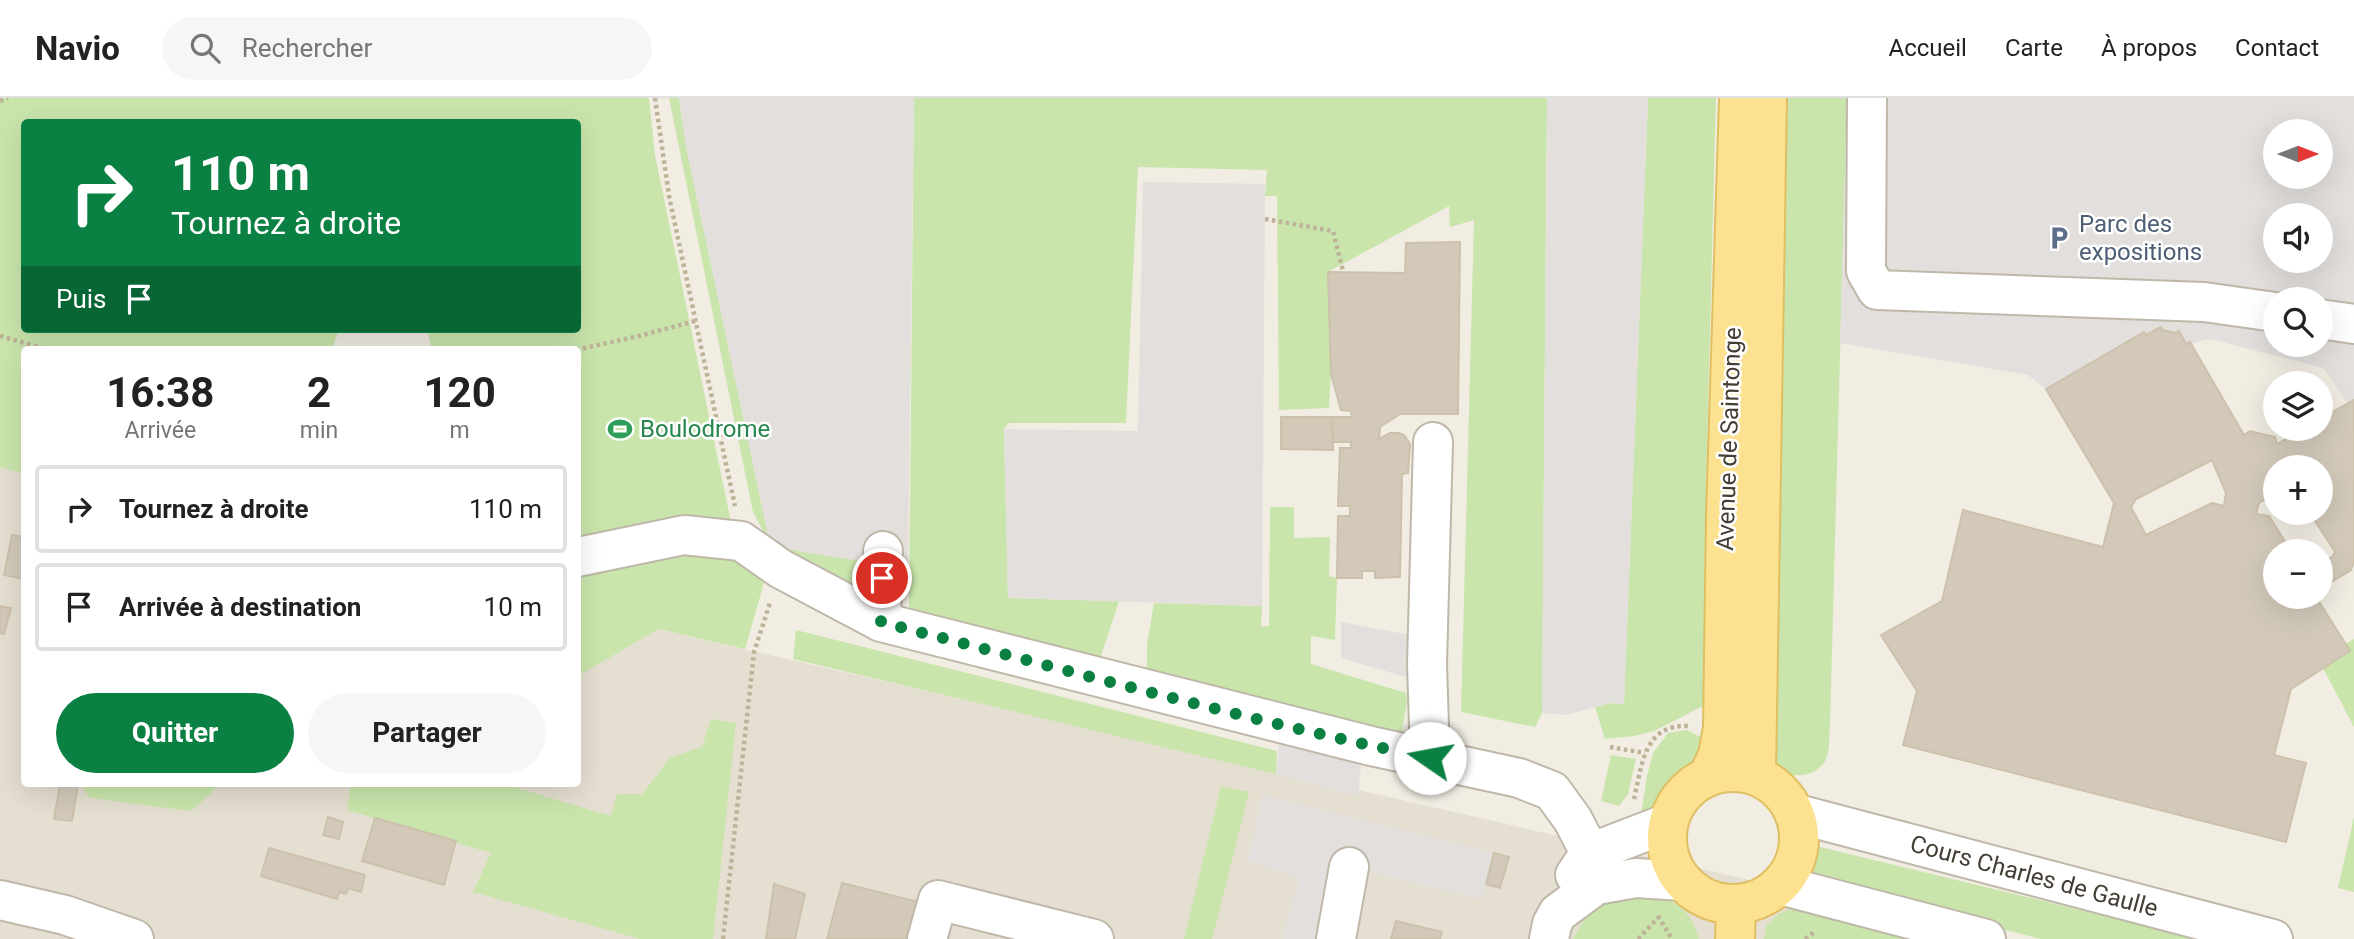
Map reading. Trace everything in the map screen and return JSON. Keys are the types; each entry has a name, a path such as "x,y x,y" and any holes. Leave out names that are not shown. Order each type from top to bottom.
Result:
{"main road":[{"name":"Avenue de Saintonge","path":"1708,777 1718,755 1723,728 1739,98"},
{"name":"Avenue de Saintonge","path":"1756,776 1767,98"},
{"path":"1739,772 1756,776 1772,784 1785,797 1794,813 1799,832 1798,851 1792,869 1780,885 1752,902 1735,922 1716,902 1698,894 1683,881 1672,864 1667,844 1668,823 1683,796 1694,785 1708,777 1739,772"}],"street":[{"path":"1867,98 1866,271 1877,290 2204,302 2263,310"},
{"path":"2333,321 2354,324"},
{"path":"1430,758 1427,664 1433,442"},
{"path":"581,556 684,535 741,541 781,569 881,622 1371,746 1519,778 1552,791 1573,820 1590,853"},
{"path":"881,622 883,551"},
{"name":"Cours Charles de Gaulle","path":"1794,813 2273,939"},
{"path":"1554,926 1574,876 1590,853 1668,823"},
{"path":"1336,939 1349,867"},
{"path":"1554,926 1597,885 1636,878 1683,881"},
{"path":"1780,885 1986,939"},
{"path":"0,900 65,915 134,939"},
{"path":"927,939 938,900 1094,939"}],"path":[{"path":"0,101 8,98"},
{"path":"655,98 669,196 741,541"},
{"path":"1265,219 1333,231 1343,271"},
{"path":"581,349 695,321"},
{"path":"0,335 37,346"},
{"path":"723,939 754,652 781,569"},
{"path":"1610,747 1645,753"},
{"path":"1638,939 1659,917"}],"shaded area":[{"path":"679,98 914,98 908,568 808,553 770,544 686,146"},
{"path":"1547,98 1648,98 1624,704 1610,703 1566,715 1542,713"},
{"name":"Parc des expositions","path":"1847,98 2354,98 2354,400 2348,403 2333,382 2333,371 2281,357 2333,357 2333,287 2263,287 2263,352 2211,339 2186,344 2179,331 2175,333 2162,330 2161,327 2146,335 2144,332 2046,389 2028,375 1840,343"},
{"path":"1143,182 1265,184 1262,606 1008,598 1004,429 1138,431"},
{"path":"0,467 21,473 21,787 581,787 581,612 2007,939 0,939"},
{"path":"1341,622 1415,636 1413,679 1341,658"},
{"path":"1281,724 1363,744 1358,796 1276,774"},
{"path":"1262,795 1494,853 1482,899 1349,867 1336,939 1282,939 1299,878 1248,861"}],"green space":[{"path":"0,98 649,98 655,155 732,527 712,550 766,576 745,649 658,629 581,674 581,346 431,346 428,333 581,333 581,119 21,119 21,333 338,333 333,346 21,346 21,473 0,467"},
{"path":"669,98 679,98 686,146 770,544 753,512"},
{"path":"914,98 1547,98 1542,713 1535,727 1461,712 1474,220 1450,227 1449,206 1328,272 1331,374 1329,408 1279,410 1277,196 1265,196 1267,170 1138,167 1126,423 1009,423 1004,429 1008,598 1119,601 1100,659 939,619 909,607"},
{"path":"1648,98 1716,98 1706,485 1705,705 1654,731 1605,739 1595,707 1610,703 1624,704"},
{"path":"1774,98 1847,98 1829,743 1822,766 1804,775 1776,772 1765,753"},
{"path":"1270,507 1294,507 1294,538 1330,537 1329,576 1337,578 1335,640 1311,636 1311,664 1406,693 1407,703 1401,735 1147,672 1147,644 1154,603 1262,606 1261,626 1269,626"},
{"path":"788,549 868,561 870,572 862,585 845,587 786,560"},
{"path":"796,630 1277,751 1276,774 793,659"},
{"path":"2354,639 2354,727 2323,668 2350,651 2346,644"},
{"path":"711,719 736,723 713,939 640,939 473,892 491,853 347,810 352,787 514,787 611,816 617,794 642,794 671,757 702,747"},
{"path":"1687,730 1706,740 1697,764 1651,815 1640,820 1653,753 1668,733"},
{"path":"1611,755 1636,759 1628,794 1619,806 1601,801"},
{"path":"1221,786 1249,792 1212,939 1184,939"},
{"path":"84,787 218,787 191,811 90,798"},
{"path":"2354,817 2354,892 2338,888"},
{"path":"1816,846 2200,939 2041,939 1810,880"},
{"path":"1631,890 1682,908 1699,939 1573,939 1589,910"},
{"path":"1794,908 1904,939 1764,939 1766,925 1780,913"}],"building":[{"path":"1460,242 1458,414 1400,414 1380,427 1379,439 1390,433 1399,433 1404,435 1410,444 1408,473 1402,474 1400,577 1375,578 1375,571 1362,571 1362,578 1337,578 1338,516 1350,516 1350,506 1338,506 1340,448 1351,448 1351,442 1333,442 1332,417 1352,417 1351,411 1341,410 1331,374 1328,272 1405,273 1406,243"},
{"path":"2161,327 2162,330 2175,333 2179,331 2186,344 2190,342 2244,435 2250,431 2263,434 2263,441 2276,441 2277,444 2282,441 2333,441 2333,412 2354,400 2354,561 2351,570 2333,581 2333,539 2327,539 2318,525 2333,525 2333,455 2263,455 2263,501 2259,503 2256,514 2263,515 2263,525 2275,525 2283,539 2263,539 2263,609 2324,609 2350,651 2291,689 2274,755 2306,763 2286,842 1903,745 1917,691 1881,635 1942,601 1963,510 2103,547 2114,503 2046,389 2144,332 2146,335","holes":["2212,460 2226,493 2224,506 2212,503 2146,535 2131,507 2136,499"]},
{"path":"1281,417 1332,417 1333,450 1281,449"},
{"path":"12,535 21,536 21,578 4,575"},
{"path":"0,606 11,608 4,634 0,633"},
{"path":"59,787 78,787 72,821 54,819"},
{"path":"328,817 343,822 339,839 323,835"},
{"path":"375,818 456,841 444,885 362,861"},
{"path":"269,848 365,875 361,892 348,888 346,894 339,892 337,899 261,876"},
{"path":"1494,853 1509,857 1500,888 1486,884"},
{"path":"842,883 918,902 909,939 827,939"},
{"path":"774,884 805,894 795,939 766,939"},
{"path":"1396,921 1442,932 1440,939 1391,939"}],"place":[{"name":"Parc des expositions","path":"2059,238"},
{"name":"Boulodrome","path":"620,429"}],"route":[{"path":"882,578 881,622 1371,746 1430,758"}]}
